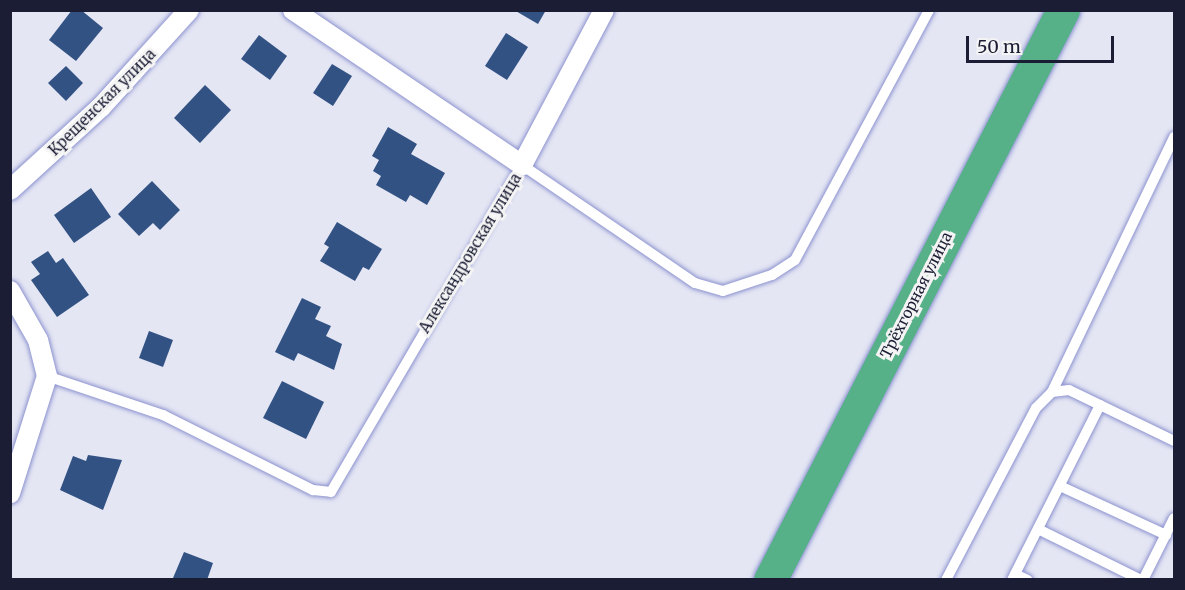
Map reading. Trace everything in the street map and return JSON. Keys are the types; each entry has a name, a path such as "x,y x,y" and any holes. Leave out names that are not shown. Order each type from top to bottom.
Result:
{"highway":[{"name":"Трёхгорная улица","path":"770,579 1063,10"}],"street":[{"name":"Крещенская улица","path":"10,190 101,107 189,10"},
{"path":"293,10 522,165"},
{"name":"Александровская улица","path":"522,165 604,10"},
{"path":"10,291 38,340 46,376 10,493"}],"lane":[{"path":"522,165 695,283 723,291 772,275 795,260 929,10"},
{"path":"946,579 1036,408 1052,392 1174,136"},
{"name":"Александровская улица","path":"46,376 163,415 313,490 331,492 522,165"},
{"path":"1052,392 1069,390 1174,441"},
{"path":"1028,579 1014,577 1100,405"},
{"path":"1060,486 1166,535"},
{"path":"1038,529 1142,579 1174,518"}],"building":[{"path":"72,10 81,10 103,28 76,61 49,40"},
{"path":"514,10 546,10 538,24"},
{"path":"506,33 528,47 507,80 485,66"},
{"path":"259,35 287,56 270,80 241,59"},
{"path":"332,64 352,76 333,106 313,93"},
{"path":"66,66 83,83 66,101 48,83"},
{"path":"205,85 231,110 200,143 174,118"},
{"path":"388,127 417,144 411,154 445,173 427,205 410,195 406,202 376,185 381,176 373,171 379,160 372,156"},
{"path":"152,181 180,210 160,230 153,223 139,236 118,214"},
{"path":"91,188 111,217 74,243 54,215"},
{"path":"337,222 382,249 369,270 363,267 355,281 320,261 329,247 324,244"},
{"path":"48,251 56,263 63,258 89,295 57,317 31,280 40,274 31,262"},
{"path":"302,298 321,307 315,319 331,326 326,336 342,344 334,370 298,353 294,361 275,352"},
{"path":"149,331 173,340 163,367 139,358"},
{"path":"282,381 324,402 306,439 263,418"},
{"path":"88,455 122,460 103,510 60,490 73,456 86,461"},
{"path":"184,552 213,563 207,580 173,578"}]}
